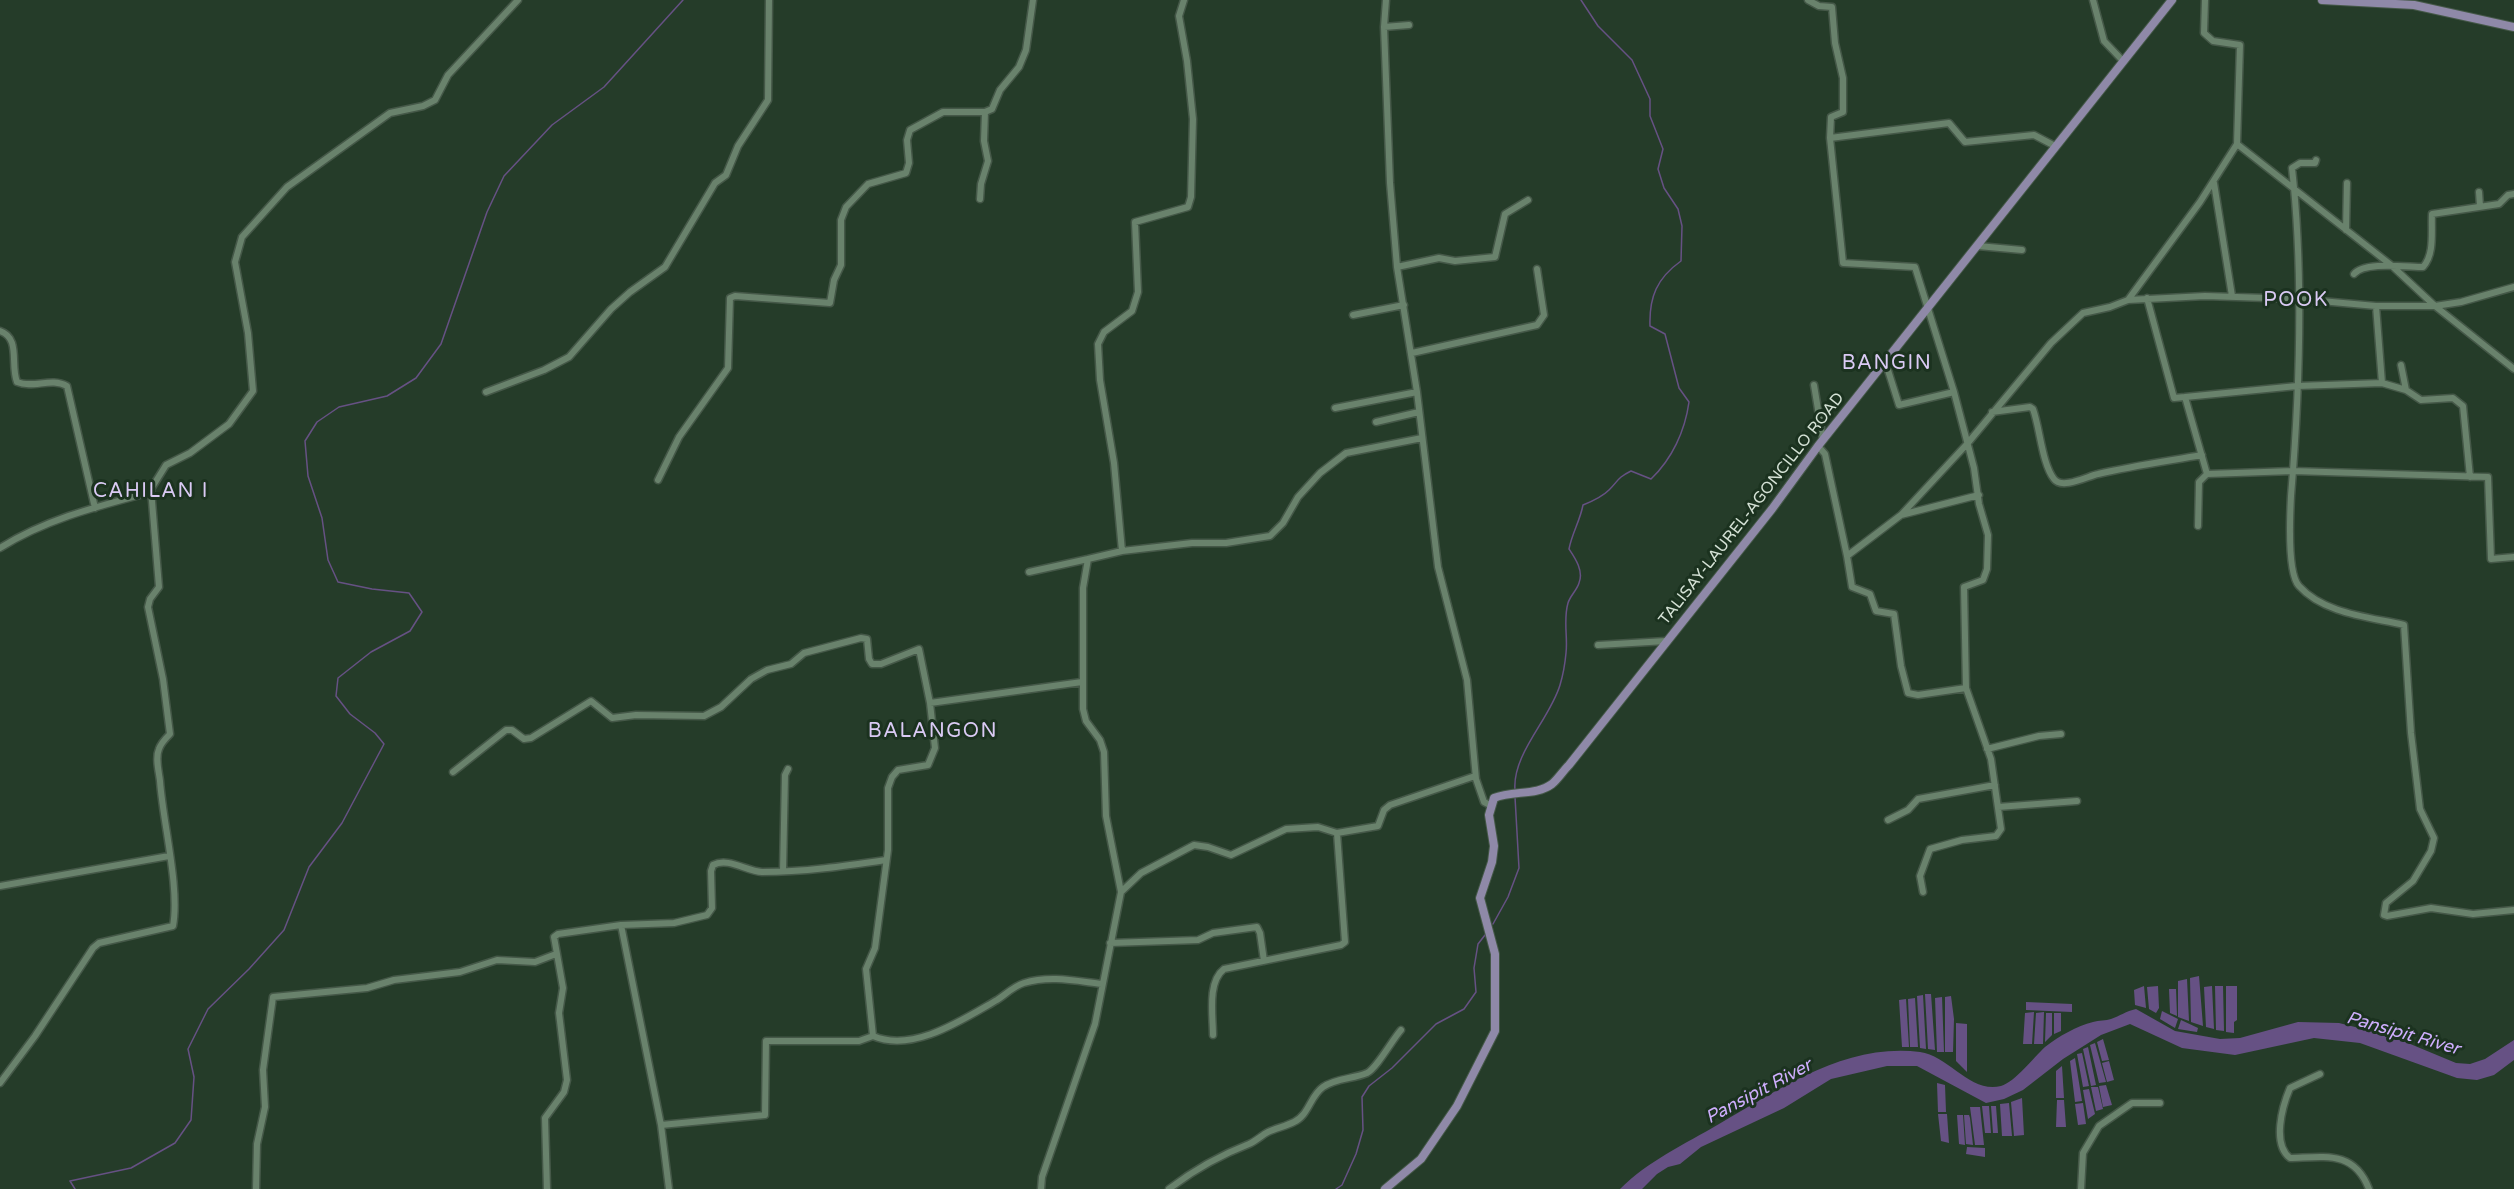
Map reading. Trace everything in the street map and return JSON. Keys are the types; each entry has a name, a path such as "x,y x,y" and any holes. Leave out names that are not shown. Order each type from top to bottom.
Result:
{"main road":[{"name":"TALISAY-LAUREL-AGONCILLO ROAD","path":"1490,805 1494,798 1506,794 1541,790 1553,783 1772,509 1821,443 1886,364 2172,0"},
{"path":"2322,0 2414,5 2514,27"},
{"path":"1385,1189 1421,1159 1457,1106 1495,1031 1495,954 1480,898 1492,862 1494,846 1489,815 1490,805"}],"street":[{"path":"0,1083 35,1036 93,948 99,943 173,926 175,915 158,759 158,750 170,734 163,679 148,607 150,599 159,587 151,489 166,465 190,453 228,424 253,392 248,333 235,261 242,237 287,187 390,113 423,106 435,100 448,75 459,61 518,0"},
{"path":"486,392 544,370 568,357 611,309 665,267 715,183 726,175 738,146 768,100 770,0"},
{"path":"658,480 679,437 728,368 729,298 830,303 834,280 841,265 842,216 852,200 872,182 900,177 906,173 909,162 907,140 910,130 943,112 986,112 992,109 1000,90 1018,67 1026,50 1033,0"},
{"path":"1122,551 1114,463 1100,380 1098,344 1104,332 1132,311 1138,292 1135,222 1188,207 1191,196 1193,119 1187,61 1179,16 1184,0"},
{"path":"1386,0 1384,27 1390,183 1397,267 1412,353 1438,567 1467,680 1475,776 1479,794 1484,802 1490,805"},
{"path":"1808,0 1819,6 1832,7 1835,43 1843,78 1843,112 1831,117 1830,138 1843,263 1915,267 1954,392 1974,468 1979,504 1988,535 1987,569 1983,580 1964,587 1966,688 1987,748 2001,829 1996,836 1962,840 1930,849 1920,876 1923,892"},
{"path":"2093,0 2104,41 2123,61"},
{"path":"2128,300 2213,183 2237,144 2240,45 2213,41 2204,33 2205,0"},
{"path":"1384,27 1409,25"},
{"path":"980,199 988,161 984,141 986,112"},
{"path":"1830,138 1949,123 1965,142 2034,135 2055,146"},
{"path":"2237,144 2391,265 2435,306 2514,369"},
{"path":"2316,160 2315,163 2294,165 2292,168 2299,299 2290,518 2293,572 2298,585 2320,603 2404,625 2411,733 2420,809 2434,838 2431,851 2413,881 2386,903 2384,915 2431,908 2473,914 2514,910"},
{"path":"2213,183 2232,296"},
{"path":"2346,230 2347,183"},
{"path":"2479,192 2480,206"},
{"path":"2354,274 2359,270 2391,265 2423,267 2428,261 2432,214 2499,204 2508,195 2514,194"},
{"path":"1397,267 1438,258 1455,261 1495,257 1505,214 1528,200"},
{"path":"1978,246 2022,250"},
{"path":"1412,353 1537,325 1544,315 1537,269"},
{"path":"1847,556 1901,515 1967,444 2051,343 2083,312 2110,307 2128,300 2232,296 2376,306 2435,306 2461,302 2514,287"},
{"path":"2147,298 2174,398 2297,386 2382,383 2406,390 2421,400 2453,398 2463,406 2470,477"},
{"path":"1353,315 1404,305"},
{"path":"2376,306 2382,383"},
{"path":"0,331 9,334 13,340 14,373 17,382 25,386 48,382 67,386 95,508"},
{"path":"1886,364 1899,405 1954,392"},
{"path":"2401,365 2406,390"},
{"path":"1814,385 1821,443 1825,453 1852,587 1870,594 1876,611 1894,614 1903,681 1908,693 1918,695 1966,688"},
{"path":"1335,408 1417,392"},
{"path":"2185,397 2207,474"},
{"path":"1992,412 2027,407 2033,409 2047,462 2053,478 2058,482 2068,483 2098,474 2202,455"},
{"path":"1376,422 1419,412"},
{"path":"1029,572 1122,551 1192,543 1226,543 1270,536 1283,523 1298,496 1320,473 1346,453 1422,438"},
{"path":"2198,526 2199,482 2207,474 2293,471 2488,477 2491,559 2514,557"},
{"path":"0,548 21,534 50,522 151,492"},
{"path":"1901,515 1979,495"},
{"path":"1041,1189 1042,1177 1095,1024 1121,892 1106,816 1104,752 1100,740 1086,721 1083,709 1083,588 1088,559"},
{"path":"453,772 506,730 512,730 524,739 531,738 591,701 612,718 636,715 704,716 721,708 751,679 767,670 791,664 804,653 861,638 867,639 869,659 872,664 881,664 919,649 930,703 935,747 931,760 924,767 898,771 892,777 888,788 886,860 875,948 866,969 873,1036"},
{"path":"1598,645 1666,641"},
{"path":"930,703 1082,682"},
{"path":"1987,748 2039,735 2061,734"},
{"path":"783,871 785,775 788,769"},
{"path":"1121,892 1141,873 1194,845 1209,847 1231,855 1286,829 1318,827 1337,833 1378,826 1384,810 1390,805 1475,776"},
{"path":"1888,820 1908,810 1918,799 1995,785"},
{"path":"1998,807 2077,801"},
{"path":"1213,1035 1213,985 1217,974 1224,969 1341,945 1345,942 1337,833"},
{"path":"0,886 169,856"},
{"path":"547,1189 545,1118 564,1092 567,1080 559,1013 562,988 554,940 556,935 621,925 674,923 707,915 712,908 711,871 718,863 734,864 760,872 821,869 886,860"},
{"path":"621,925 661,1125 669,1189"},
{"path":"1110,943 1198,940 1213,933 1257,927 1264,961"},
{"path":"256,1189 257,1144 265,1107 263,1070 273,997 368,988 394,980 460,972 497,960 535,962 556,954"},
{"path":"661,1125 765,1114 766,1041 859,1041 873,1036 887,1042 926,1036 973,1014 1015,986 1045,978 1102,984"},
{"path":"1169,1189 1197,1167 1268,1132 1296,1122 1304,1116 1312,1098 1323,1087 1339,1079 1367,1073 1374,1067 1401,1030"},
{"path":"2320,1074 2290,1088 2284,1103 2280,1136 2284,1154 2290,1158 2342,1159 2351,1163 2370,1189"},
{"path":"2081,1189 2083,1153 2099,1126 2132,1103 2160,1103"}],"shaded area":[{"path":"2199,976 2203,1026 2191,1022 2190,978"},
{"path":"2187,979 2189,1021 2178,1017 2178,981"},
{"path":"2144,986 2146,1008 2135,1005 2134,990"},
{"path":"2158,986 2159,1008 2156,1013 2149,1009 2147,987"},
{"path":"2212,986 2214,1029 2206,1027 2204,987"},
{"path":"2215,986 2223,986 2224,1031 2216,1030"},
{"path":"2226,986 2237,986 2237,1020 2234,1022 2234,1033 2226,1032"},
{"path":"2169,989 2176,989 2177,1016 2170,1013"},
{"path":"1925,994 1931,994 1935,1050 1928,1049"},
{"path":"1923,995 1926,1049 1920,1048 1917,996"},
{"path":"1951,996 1954,1019 1953,1052 1945,1052 1945,997"},
{"path":"1942,997 1944,1052 1937,1052 1935,998"},
{"path":"1915,998 1918,1047 1910,1047 1908,999"},
{"path":"1906,999 1909,1047 1902,1047 1899,1000"},
{"path":"2026,1002 2072,1004 2072,1012 2026,1010"},
{"path":"2136,1009 2175,1031 2220,1039 2240,1038 2298,1022 2339,1023 2391,1036 2456,1063 2470,1064 2485,1059 2514,1040 2514,1060 2494,1075 2477,1080 2457,1078 2360,1043 2314,1038 2235,1055 2182,1048 2130,1024 2101,1035 2063,1059 2023,1090 2004,1099 1986,1103 1917,1066 1887,1066 1831,1079 1784,1108 1701,1147 1680,1164 1668,1167 1657,1174 1642,1189 1620,1189 1642,1170 1680,1146 1790,1083 1839,1062 1892,1051 1920,1052 1941,1060 1980,1085 2001,1086 2012,1080 2045,1047 2062,1035 2095,1021 2109,1020"},
{"path":"2162,1011 2178,1019 2175,1028 2160,1019"},
{"path":"2034,1012 2032,1044 2023,1044 2025,1013"},
{"path":"2044,1012 2043,1044 2034,1044 2036,1013"},
{"path":"2046,1013 2052,1013 2052,1035 2045,1042"},
{"path":"2054,1013 2061,1013 2061,1031 2054,1034"},
{"path":"2181,1020 2198,1028 2197,1032 2178,1029"},
{"path":"1956,1023 1967,1024 1967,1072 1956,1061"},
{"path":"2103,1039 2109,1060 2102,1061 2097,1042"},
{"path":"2095,1043 2106,1082 2099,1083 2090,1045"},
{"path":"2088,1047 2096,1085 2091,1086 2083,1049"},
{"path":"2082,1053 2089,1086 2083,1087 2077,1054"},
{"path":"2075,1058 2082,1101 2075,1102 2070,1061"},
{"path":"2109,1061 2114,1080 2107,1082 2102,1063"},
{"path":"2062,1066 2064,1098 2056,1098 2056,1071"},
{"path":"1937,1083 1945,1085 1946,1112 1938,1112"},
{"path":"2106,1085 2112,1105 2103,1107 2099,1086"},
{"path":"2091,1087 2098,1087 2103,1109 2096,1111"},
{"path":"2089,1089 2095,1114 2088,1119 2083,1090"},
{"path":"2022,1098 2024,1135 2014,1136 2011,1102"},
{"path":"2057,1100 2064,1100 2066,1127 2056,1127"},
{"path":"2009,1103 2012,1136 2002,1136 2000,1104"},
{"path":"2083,1103 2086,1124 2078,1125 2075,1104"},
{"path":"1982,1106 1989,1106 1991,1133 1985,1133"},
{"path":"1991,1106 1996,1106 1998,1133 1993,1133"},
{"path":"1970,1107 1980,1107 1984,1145 1975,1145"},
{"path":"1938,1114 1947,1114 1949,1143 1941,1141"},
{"path":"1957,1115 1963,1115 1965,1145 1959,1144"},
{"path":"1964,1115 1969,1115 1970,1118 1973,1145 1966,1144"},
{"path":"1967,1147 1985,1148 1985,1157 1966,1154"}],"waterway":[{"path":"75,1189 70,1181 131,1168 175,1143 191,1120 194,1077 188,1049 208,1009 249,969 284,930 309,867 342,823 384,744 375,733 350,714 336,696 338,678 371,652 410,631 422,612 409,593 338,582 328,560 322,518 308,476 305,441 317,422 339,407 387,396 416,378 441,344 487,212 504,176 552,125 604,87 683,0"},
{"path":"1515,790 1519,763 1555,698 1562,677 1565,661 1567,609 1580,578 1578,565 1569,549 1583,505 1603,495 1621,477 1631,471 1651,479 1665,463 1676,444 1689,402 1679,388 1665,334 1650,326 1651,306 1656,289 1666,274 1681,261 1682,226 1678,209 1664,188 1658,169 1663,149 1650,116 1650,99 1632,60 1598,26 1581,0"},
{"path":"1493,924 1508,897 1519,868 1515,797"},
{"path":"1336,1189 1342,1185 1356,1154 1363,1130 1362,1097 1369,1086 1392,1068 1436,1024 1464,1009 1476,992 1474,968 1478,944 1485,935"}],"district":[{"name":"POOK","path":"2296,301"},
{"name":"BANGIN","path":"1887,364"},
{"name":"CAHILAN I","path":"151,492"},
{"name":"BALANGON","path":"933,732"}],"water label":[{"name":"Pansipit River","path":"2403,1034"},
{"name":"Pansipit River","path":"1759,1092"}]}
